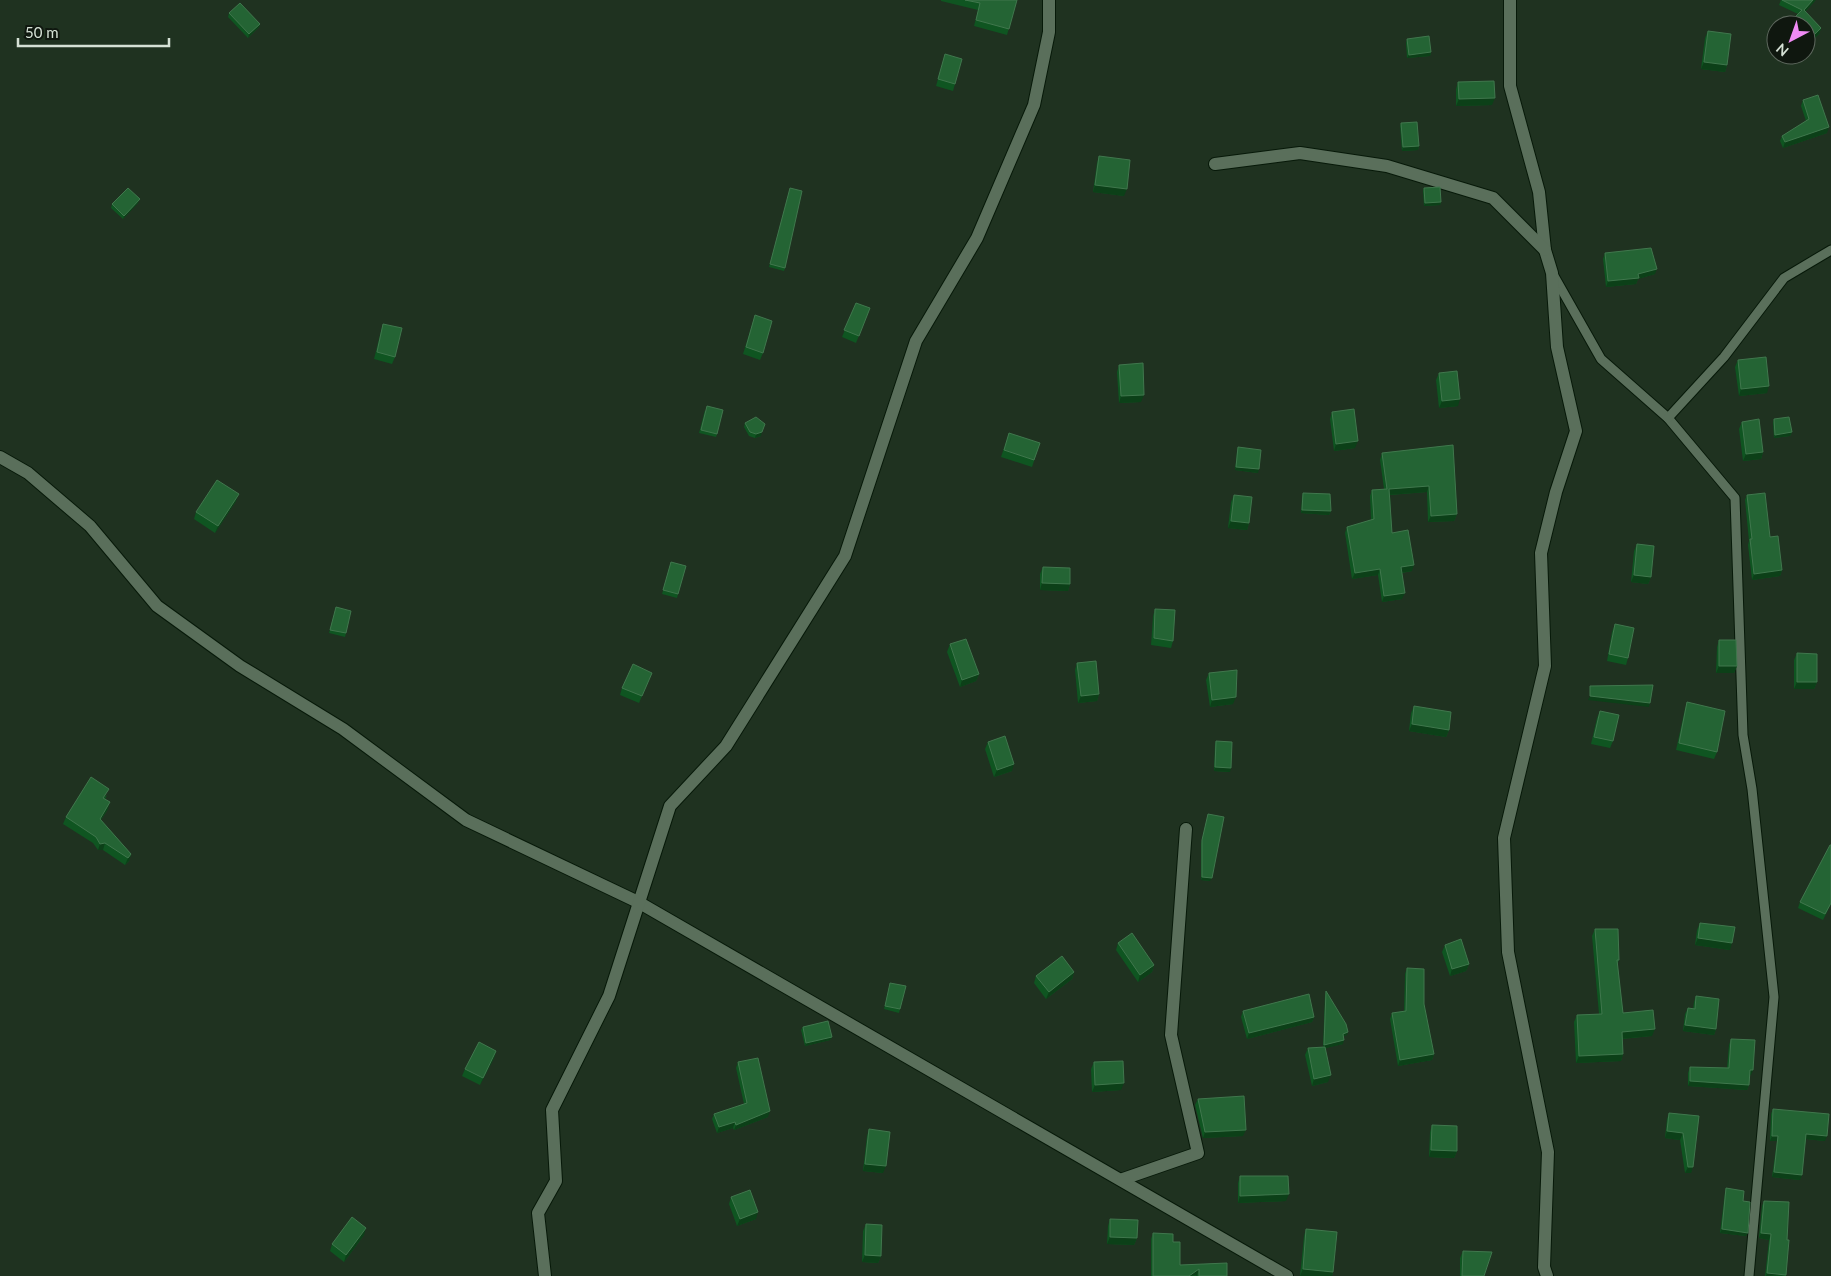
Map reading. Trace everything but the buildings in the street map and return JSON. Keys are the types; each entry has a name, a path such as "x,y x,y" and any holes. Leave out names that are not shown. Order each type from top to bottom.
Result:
{"street":[{"path":"545,1276 538,1213 556,1180 552,1110 609,996 670,806 726,746 845,556 916,341 977,238 1034,105 1049,32 1050,0"},
{"path":"1510,0 1510,86 1539,192 1545,250 1552,273 1557,347 1576,431 1556,492 1541,553 1545,666 1504,838 1508,952 1548,1152 1544,1267 1547,1276"},
{"path":"1215,164 1300,153 1388,166 1493,198 1545,250"},
{"path":"0,457 28,473 90,526 157,606 240,666 343,729 466,820 638,902 1123,1179 1288,1276"},
{"path":"1123,1179 1198,1153 1171,1035 1186,829"}],"lane":[{"path":"1668,418 1724,357 1784,278 1831,250"},
{"path":"1552,273 1601,358 1668,418 1735,498 1743,735 1752,789 1774,997 1749,1276"}]}
